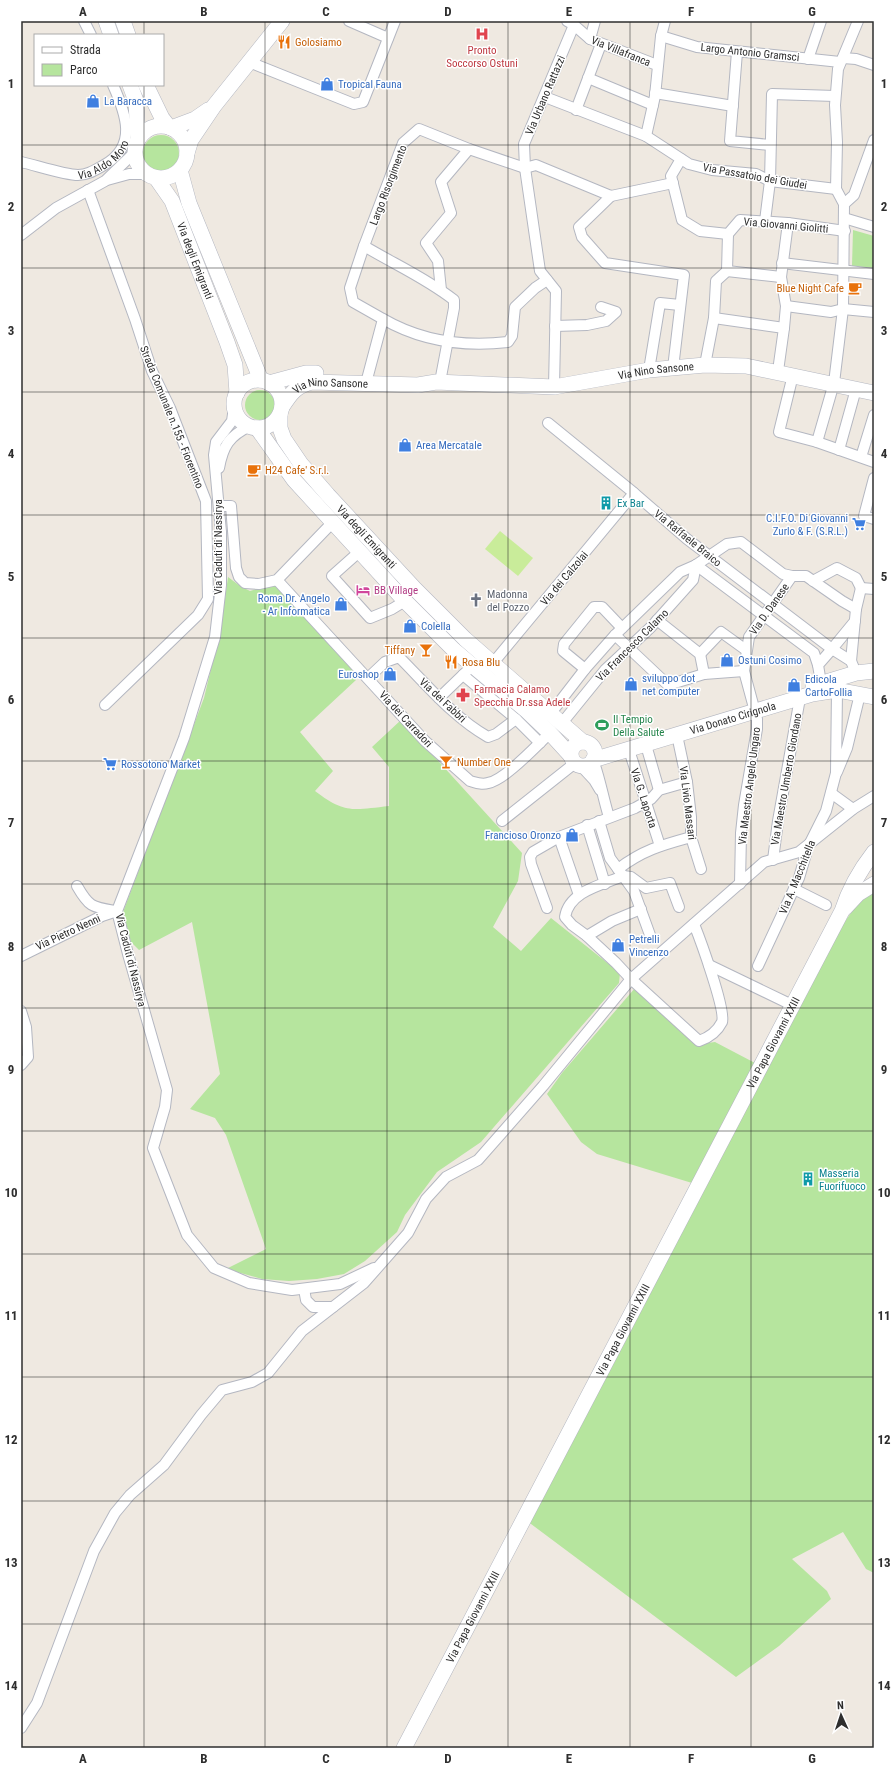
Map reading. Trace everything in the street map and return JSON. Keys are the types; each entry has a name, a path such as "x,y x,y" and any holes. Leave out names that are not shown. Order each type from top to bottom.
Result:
{"main road":[{"path":"106,21 111,34"},
{"path":"123,21 128,34"},
{"path":"187,153 183,138 178,132 170,128 155,127 142,134 136,146 136,161 141,168 152,176 165,178 180,170 184,165 191,140 214,106 282,21"},
{"name":"Via Aldo Moro","path":"130,86 136,101 136,146"},
{"path":"146,86 162,118 170,128"},
{"path":"170,128 195,119 214,106"},
{"name":"Via degli Emigranti","path":"180,170 189,203 265,382 279,392 281,411 280,428 284,439 301,464 415,589 465,639 551,713 551,733"},
{"name":"Via degli Emigranti","path":"152,176 171,200 235,364 235,409 238,416 243,422 253,427 294,480 332,523 405,601 454,650 468,670 583,756"},
{"name":"Via Nino Sansone","path":"281,411 292,391 301,385 312,382 419,377 438,382 554,387 649,370 705,365 746,366 778,371 874,392"},
{"name":"Via Nino Sansone","path":"265,382 306,373 367,379"},
{"path":"236,397 247,383 265,382"},
{"path":"253,427 270,425 281,411"},
{"name":"Via Donato Cirignola","path":"583,756 629,750 677,735 821,684 854,667 874,670"},
{"name":"Via Donato Cirignola","path":"583,756 754,708 837,690 867,696"},
{"path":"874,851 874,859"},
{"name":"Via Papa Giovanni XXIII","path":"404,1748 842,911 848,893 874,851"},
{"name":"Via Papa Giovanni XXIII","path":"842,911 858,894 874,884"}],"street":[{"path":"84,21 90,34"},
{"path":"349,21 388,38"},
{"path":"249,62 354,104 363,102 395,21"},
{"path":"590,39 595,21"},
{"path":"646,136 655,93 661,36 665,21"},
{"path":"808,59 821,21"},
{"path":"817,442 834,383 843,309 844,204 836,189 835,96 838,69 858,21"},
{"name":"Via Villafranca","path":"571,23 590,39 657,65"},
{"name":"Via Urbano Rattazzi","path":"525,168 524,144 545,97 571,23"},
{"name":"Largo Antonio Gramsci","path":"661,36 697,46 737,52 808,59 842,60 856,58 874,65"},
{"path":"576,110 601,44"},
{"path":"737,52 730,141 770,145"},
{"path":"588,78 653,105"},
{"name":"Via Aldo Moro","path":"21,162 76,175 88,174 113,160 121,151 126,140 124,110 112,86"},
{"path":"655,93 733,106"},
{"path":"765,222 770,181 772,94 835,96"},
{"name":"Via Passatoio dei Giudei","path":"545,97 646,136 689,164 712,170 756,174 770,181 836,189"},
{"name":"Largo Risorgimento","path":"469,149 419,129 403,143 364,246 350,288 353,302 401,329 448,342 508,342 512,336 515,307 535,288 547,280"},
{"path":"844,204 854,195 873,144"},
{"path":"105,180 136,146"},
{"path":"441,290 438,261 426,243 451,213 442,182 469,149 525,168 536,165 611,196"},
{"name":"Via Giovanni Giolitti","path":"681,159 671,176 682,220 700,231 728,234 740,220 788,223 844,231"},
{"path":"525,168 540,271 556,291 554,387"},
{"path":"21,236 56,208 105,180 129,174 152,176"},
{"path":"673,183 611,196 579,227 582,237 605,263 684,275 673,368"},
{"name":"Strada Comunale n.155 - Fiorentino","path":"88,190 135,319 152,371 170,408 206,501 208,599 198,615 105,705"},
{"path":"844,218 874,227"},
{"path":"778,371 786,306 781,277 788,223"},
{"path":"705,365 714,318 716,281 727,271 728,234"},
{"path":"364,246 441,290 454,300 448,342 438,382"},
{"path":"782,263 844,272 874,274"},
{"path":"727,271 781,277"},
{"path":"649,370 660,303 680,305"},
{"path":"786,306 831,312 843,309 874,312"},
{"path":"555,326 588,325 606,321 616,312 601,307"},
{"path":"714,318 784,328"},
{"path":"367,379 383,319"},
{"path":"793,375 779,432 817,442 874,462"},
{"path":"839,450 856,388"},
{"name":"Via Caduti di Nassirya","path":"236,397 232,421 216,442 214,455 221,532 220,585 215,636 184,738 117,911 167,1090 165,1107 153,1148 187,1235 214,1268 249,1283 292,1290 340,1284 376,1267"},
{"path":"860,457 874,415"},
{"name":"Via Raffaele Braico","path":"548,423 634,493 687,540 854,667"},
{"name":"Via Caduti di Nassirya","path":"217,478 222,450 238,432 253,427"},
{"path":"869,517 874,478"},
{"name":"Via dei Calzolai","path":"493,663 634,493"},
{"path":"219,506 231,506 234,559 239,577 245,583 259,584 277,580 332,523"},
{"name":"Via Francesco Calamo","path":"551,713 586,669 619,632 680,572 696,566 708,556 727,544 741,542 783,574 792,576 806,576 856,609"},
{"name":"Via degli Emigranti","path":"359,552 332,576 370,618 392,609 405,601"},
{"name":"Via Raffaele Braico","path":"696,566 814,653 818,664"},
{"name":"Via Francesco Calamo","path":"551,733 605,670 657,620 693,580 696,566"},
{"path":"813,581 837,568 856,578 861,588 856,609 854,667"},
{"name":"Via D. Danese","path":"754,708 744,671 749,637 792,576"},
{"name":"Via dei Carradori","path":"277,580 425,741 470,781 480,784 490,783 506,773 551,733"},
{"path":"861,588 874,589"},
{"name":"Via Francesco Calamo","path":"586,669 563,651 564,644 594,607 602,608 619,632"},
{"path":"657,620 700,654 704,674"},
{"path":"821,684 818,664 855,621"},
{"path":"619,632 629,648 668,685 704,674 744,671"},
{"path":"700,654 721,632 746,650"},
{"name":"Via dei Fabbri","path":"368,678 385,662 399,657 457,715 488,736 496,734 516,719"},
{"path":"440,698 468,670 516,719 551,733"},
{"path":"836,773 837,690"},
{"path":"836,773 867,696"},
{"name":"Via Maestro Umberto Giordano","path":"773,860 778,821 800,698"},
{"name":"Via Maestro Angelo Ungaro","path":"740,884 741,833 744,805 757,729 754,708"},
{"name":"Via Livio Massari","path":"677,735 687,782 691,816 691,837 701,869"},
{"path":"646,745 660,790"},
{"name":"Via G. Laporta","path":"629,750 660,846"},
{"path":"502,821 583,756 599,776 601,791 609,817"},
{"name":"Via A. Macchitella","path":"758,966 794,889 810,843 826,811 836,773"},
{"path":"547,908 530,857 533,852 559,837 645,803 660,790 687,782"},
{"path":"831,793 853,809"},
{"path":"21,1728 37,1703 94,1551 115,1513 130,1494 164,1465 200,1415 222,1390 252,1382 268,1373 302,1331 364,1283 376,1267 408,1233 426,1199 446,1177 478,1160 543,1086 631,979 764,862 799,852 853,809 874,796"},
{"path":"599,821 610,858 634,891 650,935"},
{"path":"587,825 605,884"},
{"path":"559,837 579,895"},
{"path":"691,837 660,846 634,856 621,873 605,884 579,895 566,908 565,917 699,1041 710,1037 722,1021 722,1011 709,965 694,924"},
{"path":"621,873 632,877 646,888 670,883 679,907"},
{"path":"77,886 84,899 94,907 117,911"},
{"path":"794,889 826,905"},
{"path":"587,936 612,922 641,909"},
{"name":"Via Pietro Nenni","path":"21,956 102,916 117,911"},
{"path":"709,965 766,994 792,1005"},
{"path":"21,1011 26,1027 28,1057 21,1065"},
{"path":"340,1284 347,1296"},
{"path":"304,1289 306,1300 314,1307 333,1307"}],"green space":[{"path":"165,135 174,140 178,146 178,160 174,166 165,171 157,171 148,166 144,160 143,149 148,140 154,136"},
{"path":"853,230 874,236 874,268 852,266"},
{"path":"260,390 271,394 275,405 271,416 260,420 249,416 245,405 249,394"},
{"path":"500,531 533,558 518,576 485,549"},
{"path":"228,577 250,591 274,584 356,671 356,680 300,732 333,771 315,791 334,804 350,809 366,809 389,806 389,767 372,747 401,720 522,853 518,881 493,927 521,951 551,918 620,973 619,983 481,1142 437,1172 405,1215 397,1232 365,1261 344,1274 317,1279 289,1281 262,1279 226,1269 266,1249 226,1135 215,1118 190,1109 220,1074 192,922 139,950 131,942 123,912 204,698 221,627"},
{"path":"874,889 874,1573 866,1569 843,1532 792,1559 827,1591 831,1599 779,1646 736,1677 527,1521 808,986 846,920 855,907"},
{"path":"635,988 700,1044 715,1042 755,1063 692,1183 597,1154 581,1142 547,1094 562,1073"}],"place":[{"name":"Pronto Soccorso Ostuni","path":"482,34"},
{"name":"Golosiamo","path":"284,42"},
{"name":"Tropical Fauna","path":"327,84"},
{"name":"La Baracca","path":"93,101"},
{"name":"Blue Night Cafe","path":"855,288"},
{"name":"Area Mercatale","path":"405,445"},
{"name":"H24 Cafe' S.r.l.","path":"254,470"},
{"name":"Ex Bar","path":"606,503"},
{"name":"C.I.F.O. Di Giovanni Zurlo & F. (S.R.L.)","path":"859,524"},
{"name":"BB Village","path":"363,590"},
{"name":"Madonna del Pozzo","path":"476,600"},
{"name":"Roma Dr. Angelo - Ar Informatica","path":"341,604"},
{"name":"Colella","path":"410,626"},
{"name":"Tiffany","path":"426,650"},
{"name":"Ostuni Cosimo","path":"727,660"},
{"name":"Rosa Blu","path":"451,662"},
{"name":"Euroshop","path":"390,674"},
{"name":"sviluppo dot net computer","path":"631,684"},
{"name":"Edicola CartoFollia","path":"794,685"},
{"name":"Farmacia Calamo Specchia Dr.ssa Adele","path":"463,695"},
{"name":"Il Tempio Della Salute","path":"602,725"},
{"name":"Number One","path":"446,762"},
{"name":"Rossotono Market","path":"110,764"},
{"name":"Francioso Oronzo","path":"572,835"},
{"name":"Petrelli Vincenzo","path":"618,945"},
{"name":"Masseria Fuorifuoco","path":"808,1179"}]}
